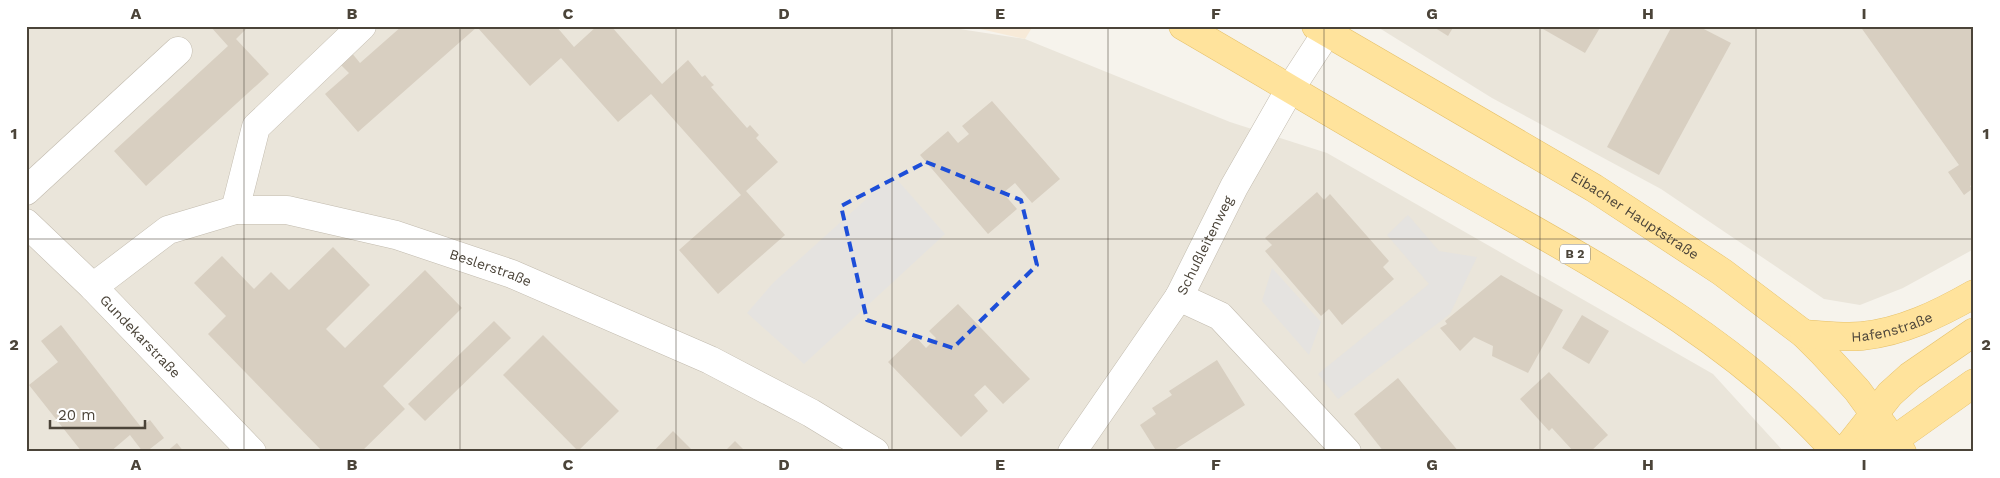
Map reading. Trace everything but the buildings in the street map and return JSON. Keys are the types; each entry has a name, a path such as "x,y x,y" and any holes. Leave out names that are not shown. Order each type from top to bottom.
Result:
{"main road":[{"name":"B 2","path":"1183,26 1568,250 1679,319 1737,361 1780,396 1836,452"},
{"name":"Eibacher Hauptstraße","path":"1325,28 1632,211 1722,272 1804,334 1839,370 1875,413 1898,446"},
{"name":"Hafenstraße","path":"1804,334 1861,336 1890,331 1926,319 1974,294"},
{"path":"1844,452 1875,413 1910,376 1974,332"},
{"path":"1862,452 1898,446 1974,383"}],"street":[{"path":"235,210 256,127 362,26"},
{"name":"Schußleitenweg","path":"1072,452 1179,297 1234,187 1325,28"},
{"path":"26,191 178,50"},
{"name":"Beslerstraße","path":"93,288 168,230 235,210 287,210 396,235 512,274 710,360 811,413 875,452"},
{"name":"Gundekarstraße","path":"26,223 93,288 252,452"},
{"path":"1179,297 1220,316 1347,452"}],"highlighted area":[{"path":"926,162 1021,200 1037,265 953,348 867,320 841,206"}],"shaded area":[{"path":"26,26 940,26 1025,39 1230,122 1327,153 1713,374 1784,452 26,452"},
{"path":"967,26 1033,26 1025,39"},
{"path":"1376,26 1974,26 1974,249 1903,288 1860,305 1824,299 1661,189 1492,98"},
{"path":"893,175 945,234 804,364 747,313 773,283"},
{"path":"1408,215 1439,251 1477,257 1450,314 1338,399 1318,374 1429,284 1387,235"},
{"path":"1272,268 1321,322 1309,355 1262,301"}]}
